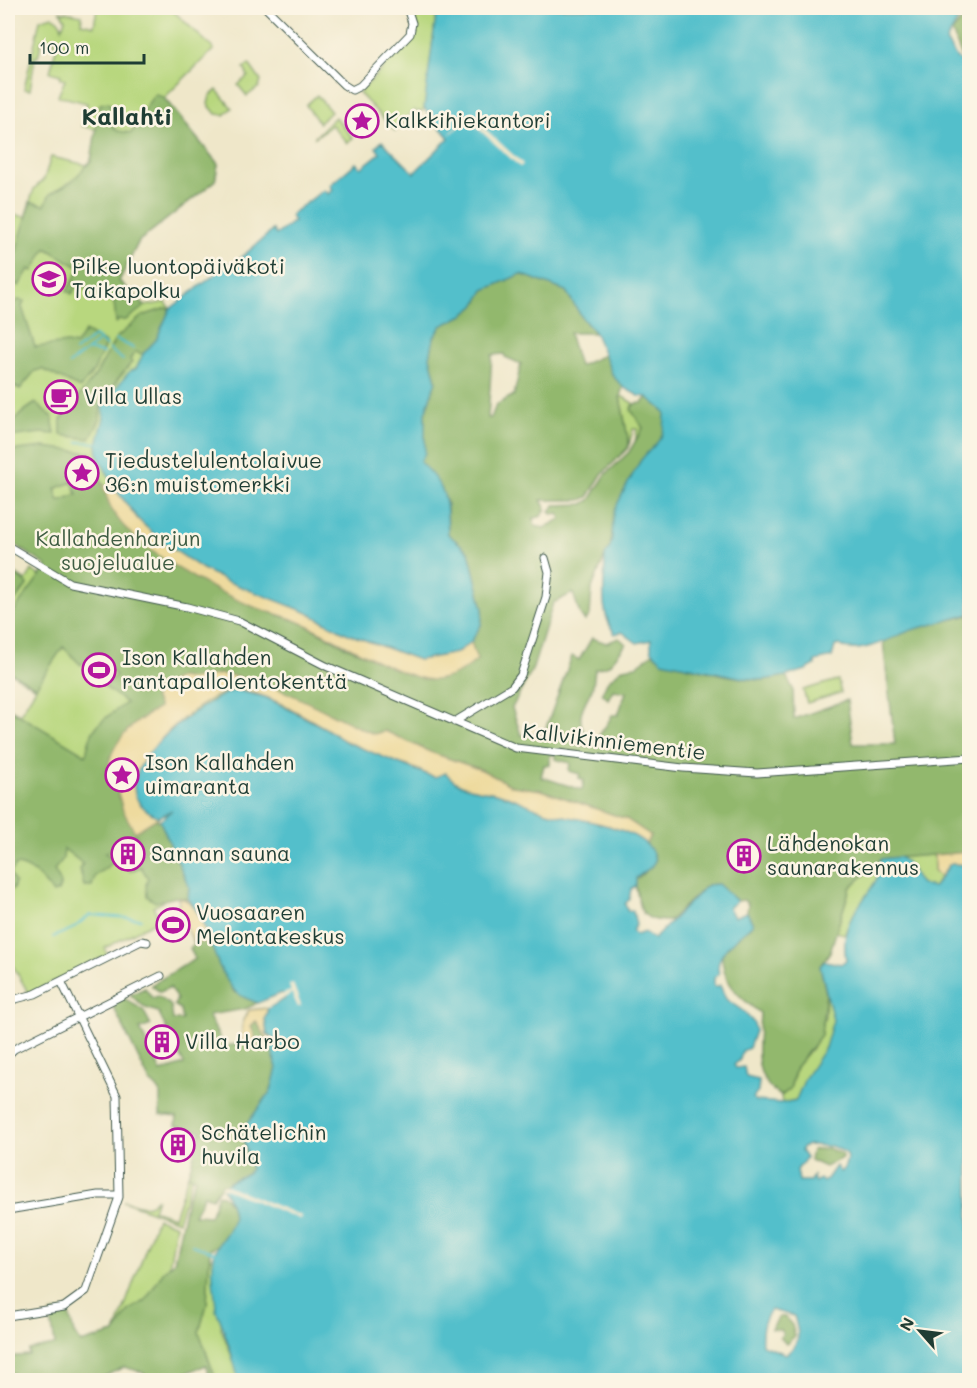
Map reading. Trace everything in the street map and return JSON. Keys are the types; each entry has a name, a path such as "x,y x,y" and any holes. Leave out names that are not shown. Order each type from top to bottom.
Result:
{"street":[{"path":"266,8 344,85 352,90 360,86 410,34 412,22 407,8"},
{"name":"Kallvikinniementie","path":"8,546 70,583 187,607 239,621 326,666 516,748 726,772 772,773 969,758"},
{"path":"454,722 512,687 521,675 546,597 549,572 545,558"},
{"path":"8,1001 28,997 141,942 147,942"},
{"path":"8,1055 14,1049 160,976"},
{"path":"8,1316 64,1307 86,1291 119,1195 117,1096 61,981"},
{"path":"8,1210 98,1195 119,1195"}],"green space":[{"name":"Kallahdenharjun suojelualue","path":"97,8 170,8 214,49 164,98 218,164 215,181 139,241 119,281 145,306 166,302 170,309 97,445 120,486 117,491 226,581 306,612 474,636 504,740 8,540 8,273 13,259 8,257 8,213 25,217 34,189 44,179 51,157 87,165 91,160 98,130 82,126 87,103 58,96 65,80 60,78 61,75 50,72 57,45 54,44 55,39 42,39 38,57 35,57 30,90 24,89 40,20 52,16 60,22 62,28 65,19 60,11 82,15 81,23 94,26"},
{"path":"411,8 437,8 424,110 418,112 414,110 395,131 359,93 413,37 415,21"},
{"path":"969,15 969,60 963,60 952,32"},
{"path":"249,64 261,81 259,87 247,96 238,85 248,76 244,68"},
{"path":"217,90 232,108 224,115 216,114 208,104 210,96"},
{"path":"156,94 164,98 218,164 215,181 139,241 119,281 145,306 126,320 119,320 116,323 114,302 77,285 72,294 67,291 80,268 46,248 33,271 29,269 19,286 8,280 8,270 10,271 31,202 45,205 50,194 72,181 91,161 100,104 108,102 115,112 112,126 118,131 131,133 148,103"},
{"path":"317,95 331,112 319,123 306,105"},
{"path":"335,117 353,138 347,143 332,125 314,138"},
{"name":"Kallahdenharjun suojelualue","path":"521,274 566,291 583,319 595,333 569,333 579,366 604,355 613,376 623,386 620,397 628,448 602,474 588,497 581,500 541,500 546,509 540,517 533,518 535,526 544,528 561,519 559,513 552,514 550,511 555,505 583,504 590,500 606,474 629,452 643,428 631,410 634,404 642,403 647,397 665,412 665,427 660,443 641,461 615,511 610,551 605,556 592,588 590,615 585,621 580,614 573,593 553,603 533,668 512,708 521,735 543,736 572,656 579,660 592,638 606,643 619,638 626,644 609,665 595,669 592,689 581,716 585,734 574,733 573,745 593,746 612,715 618,715 626,692 613,690 608,699 602,693 607,682 623,668 636,666 653,653 671,662 740,678 762,680 786,676 793,689 794,719 847,700 853,744 895,744 883,642 912,629 970,615 969,852 881,859 850,888 830,952 820,966 826,993 821,1035 796,1067 790,1089 781,1096 764,1079 760,1069 758,1047 760,1013 732,987 722,963 722,952 753,924 747,912 748,904 744,900 737,901 718,884 707,885 669,921 650,919 642,910 634,881 651,867 654,856 646,845 650,835 626,819 541,790 512,786 482,770 430,752 385,731 374,734 220,674 191,679 180,677 154,697 159,708 124,737 112,755 109,766 108,778 115,782 135,831 155,819 160,821 189,887 188,899 176,897 155,902 147,896 148,878 141,867 130,871 127,863 144,852 136,835 105,853 116,860 95,876 92,886 84,886 80,869 83,864 64,849 63,859 54,870 61,883 58,891 53,893 32,871 16,865 10,873 15,883 13,889 8,890 8,708 86,755 95,729 104,719 126,703 105,687 116,675 93,653 81,665 63,647 36,687 8,671 8,619 47,566 8,540 8,451 44,447 91,453 112,510 127,530 196,579 254,607 302,623 348,648 407,672 477,660 471,642 481,625 483,609 469,552 448,534 447,502 419,462 425,413 436,381 430,357 434,337 441,326 475,306 484,290","holes":["504,354 505,357 521,364 514,395 496,405 491,418 488,418 492,355","72,482 77,494 59,501 55,489","555,754 555,759 570,763 569,771 580,774 579,778 584,780 582,790 541,777 544,765 550,765 550,755"]},
{"path":"18,300 24,301 22,307 35,347 67,343 76,345 85,331 106,343 94,371 80,388 42,369 35,371 20,389 8,384 8,307"},
{"path":"166,308 170,309 156,340 143,354 135,352 130,359 132,362 101,401 100,420 90,439 61,435 61,420 96,374 116,338 142,316"},
{"path":"620,395 634,404 631,407 643,428 635,443 637,429 633,429 629,445"},
{"path":"36,403 52,417 55,434 41,433 10,437 14,421"},
{"path":"8,569 26,581 32,570 44,579 508,754 497,793 241,690 163,736 150,813 159,817 116,844 125,866 145,856 163,902 153,907 160,919 105,948 107,955 29,994 8,957 8,708 20,714 36,688 8,671"},
{"path":"10,572 28,584 16,600 8,597"},
{"path":"838,680 841,693 807,703 803,690"},
{"path":"934,855 934,870 940,877 934,887 920,883 909,865 899,857"},
{"path":"894,857 844,934 836,932 850,888 881,859"},
{"path":"200,941 210,942 234,992 258,1003 245,1009 208,1015 224,1046 256,1042 251,1031 252,1021 256,1021 271,1046 277,1068 271,1091 246,1125 244,1146 251,1169 226,1185 222,1184 212,1198 204,1195 194,1215 210,1216 218,1194 226,1199 233,1214 232,1223 224,1239 210,1249 207,1304 199,1332 216,1380 211,1380 206,1365 186,1373 188,1380 152,1380 142,1372 124,1367 97,1380 23,1380 8,1370 8,1357 29,1355 29,1350 55,1345 50,1313 68,1310 74,1333 81,1343 115,1333 129,1310 145,1301 163,1272 174,1262 187,1199 195,1179 188,1175 201,1131 176,1125 177,1117 160,1115 160,1091 150,1082 112,1004 124,998 143,1010 151,1025 140,1029 161,1072 184,1064 158,1012 146,1008 130,995 145,988 152,998 158,996 171,1006 173,1020 182,1020 180,1009 174,1005 177,1000 170,987 160,992 151,985 195,959 190,948"},
{"path":"826,993 833,1019 827,1043 796,1100 782,1103 781,1096 790,1089 796,1067 812,1048 825,1017"},
{"path":"827,1148 842,1154 842,1158 825,1167 810,1160 812,1150"},
{"path":"188,1175 192,1176 178,1221 123,1201 145,1206 157,1198 153,1210 174,1217"},
{"path":"157,1218 176,1225 169,1267 145,1301 129,1310 97,1380 8,1380 8,1357 29,1355 29,1350 56,1345 74,1333 81,1343 115,1333"},
{"path":"209,1255 213,1261 224,1263 221,1328 237,1370 238,1380 216,1380 199,1332 207,1304"},
{"path":"779,1317 785,1317 792,1325 795,1336 786,1344 780,1337 783,1334 780,1330 771,1329"}],"sand":[{"path":"102,484 117,491 138,519 161,541 203,569 306,612 346,633 419,660 456,653 471,642 477,660 447,677 436,680 424,679 369,657 315,629 237,600 197,580 137,539 122,525 112,510"},
{"path":"220,674 241,677 280,690 374,734 385,731 430,752 482,770 512,786 541,790 626,819 650,835 646,845 635,837 611,827 547,812 501,794 468,788 446,774 435,777 428,775 345,741 305,716 271,699 237,690 222,694 201,705 159,742 144,763 136,784 140,803 159,817 135,832 123,811 115,782 108,778 111,755 116,745 139,720 159,708 154,697 154,690 180,677 191,679"},
{"path":"969,852 969,865 950,864 940,877 934,870 934,855"},
{"path":"177,897 184,899 195,908 210,942 194,943 176,906 180,903"},
{"path":"268,1008 265,1019 267,1034 279,1044 271,1046 256,1021 251,1026 257,1042 241,1044 243,1020 249,1010"}],"water":[{"path":"437,8 969,8 958,20 946,41 957,59 970,64 969,614 915,629 866,647 847,649 840,645 835,646 832,657 815,661 815,665 806,670 763,680 662,661 651,650 651,640 637,643 622,632 615,634 606,616 604,596 605,555 612,540 615,510 641,460 662,435 665,412 647,397 639,396 624,388 613,376 595,333 583,319 566,291 521,274 484,290 475,306 441,326 434,337 430,357 436,381 425,413 425,453 420,462 436,480 444,494 448,534 469,552 483,609 481,625 471,642 456,653 419,660 346,633 306,612 226,581 203,569 161,541 138,519 117,491 98,456 97,445 104,418 102,405 130,371 136,369 143,354 156,340 170,309 230,263 236,262 273,230 276,235 294,221 291,216 294,212 324,190 328,194 333,190 330,185 356,163 361,168 380,153 376,147 382,141 414,173 449,138 424,108"},
{"path":"235,690 265,697 325,728 346,742 428,775 435,777 446,773 456,782 468,788 501,794 547,812 610,826 641,840 651,849 655,861 651,867 636,878 636,886 631,889 629,900 625,904 628,911 633,911 636,925 632,931 637,935 644,932 654,939 707,885 718,884 737,901 729,908 734,917 747,912 753,924 723,952 718,966 719,974 714,978 714,985 716,987 720,985 726,999 743,1011 754,1023 755,1031 749,1048 742,1051 740,1060 734,1065 736,1068 744,1067 746,1077 759,1080 758,1092 753,1098 755,1101 782,1103 796,1100 805,1078 825,1048 833,1020 820,966 825,961 841,964 846,960 845,936 848,926 876,880 881,859 899,857 909,865 920,883 934,887 950,864 969,865 969,1380 238,1380 216,1311 213,1263 215,1252 232,1223 233,1214 223,1189 251,1169 243,1135 246,1125 271,1091 277,1068 271,1046 279,1043 267,1034 265,1019 268,1008 285,999 282,993 258,1003 239,995 226,979 202,921 188,899 189,887 160,821 172,810 159,817 139,803 134,785 141,765 156,745 176,726 219,697","holes":["831,1146 845,1152 846,1160 843,1168 840,1172 836,1166 827,1179 822,1181 821,1179 814,1182 813,1176 810,1181 799,1181 797,1170 806,1158 801,1151 802,1147","771,1310 794,1316 797,1342 786,1354 762,1345 763,1326"]}],"pier":[{"path":"469,113 469,118 472,117 523,164 520,167 468,119 448,136"},
{"path":"293,984 301,1006 298,1007 292,993 268,1008 264,1008 281,997 259,1006 254,1005 291,991 289,985"},
{"path":"223,1184 301,1216 300,1219 221,1187"}],"waterway":[{"path":"75,351 95,336 106,346"},
{"path":"116,339 133,348"},
{"path":"69,364 99,341"},
{"path":"109,349 123,360"},
{"path":"87,350 103,353"},
{"path":"78,442 98,443"},
{"path":"53,937 72,929 90,915 141,919"},
{"path":"192,1245 216,1253"}],"place":[{"name":"Kalkkihiekantori","path":"362,121"},
{"name":"Pilke luontopäiväkoti Taikapolku","path":"49,279"},
{"name":"Villa Ullas","path":"61,397"},
{"name":"Tiedustelulentolaivue 36:n muistomerkki","path":"82,473"},
{"name":"Ison Kallahden rantapallolentokenttä","path":"99,670"},
{"name":"Ison Kallahden uimaranta","path":"122,775"},
{"name":"Sannan sauna","path":"128,854"},
{"name":"Lähdenokan saunarakennus","path":"744,856"},
{"name":"Vuosaaren Melontakeskus","path":"173,925"},
{"name":"Villa Harbo","path":"162,1042"},
{"name":"Schätelichin huvila","path":"178,1145"}],"district":[{"name":"Kallahti","path":"127,117"}]}
